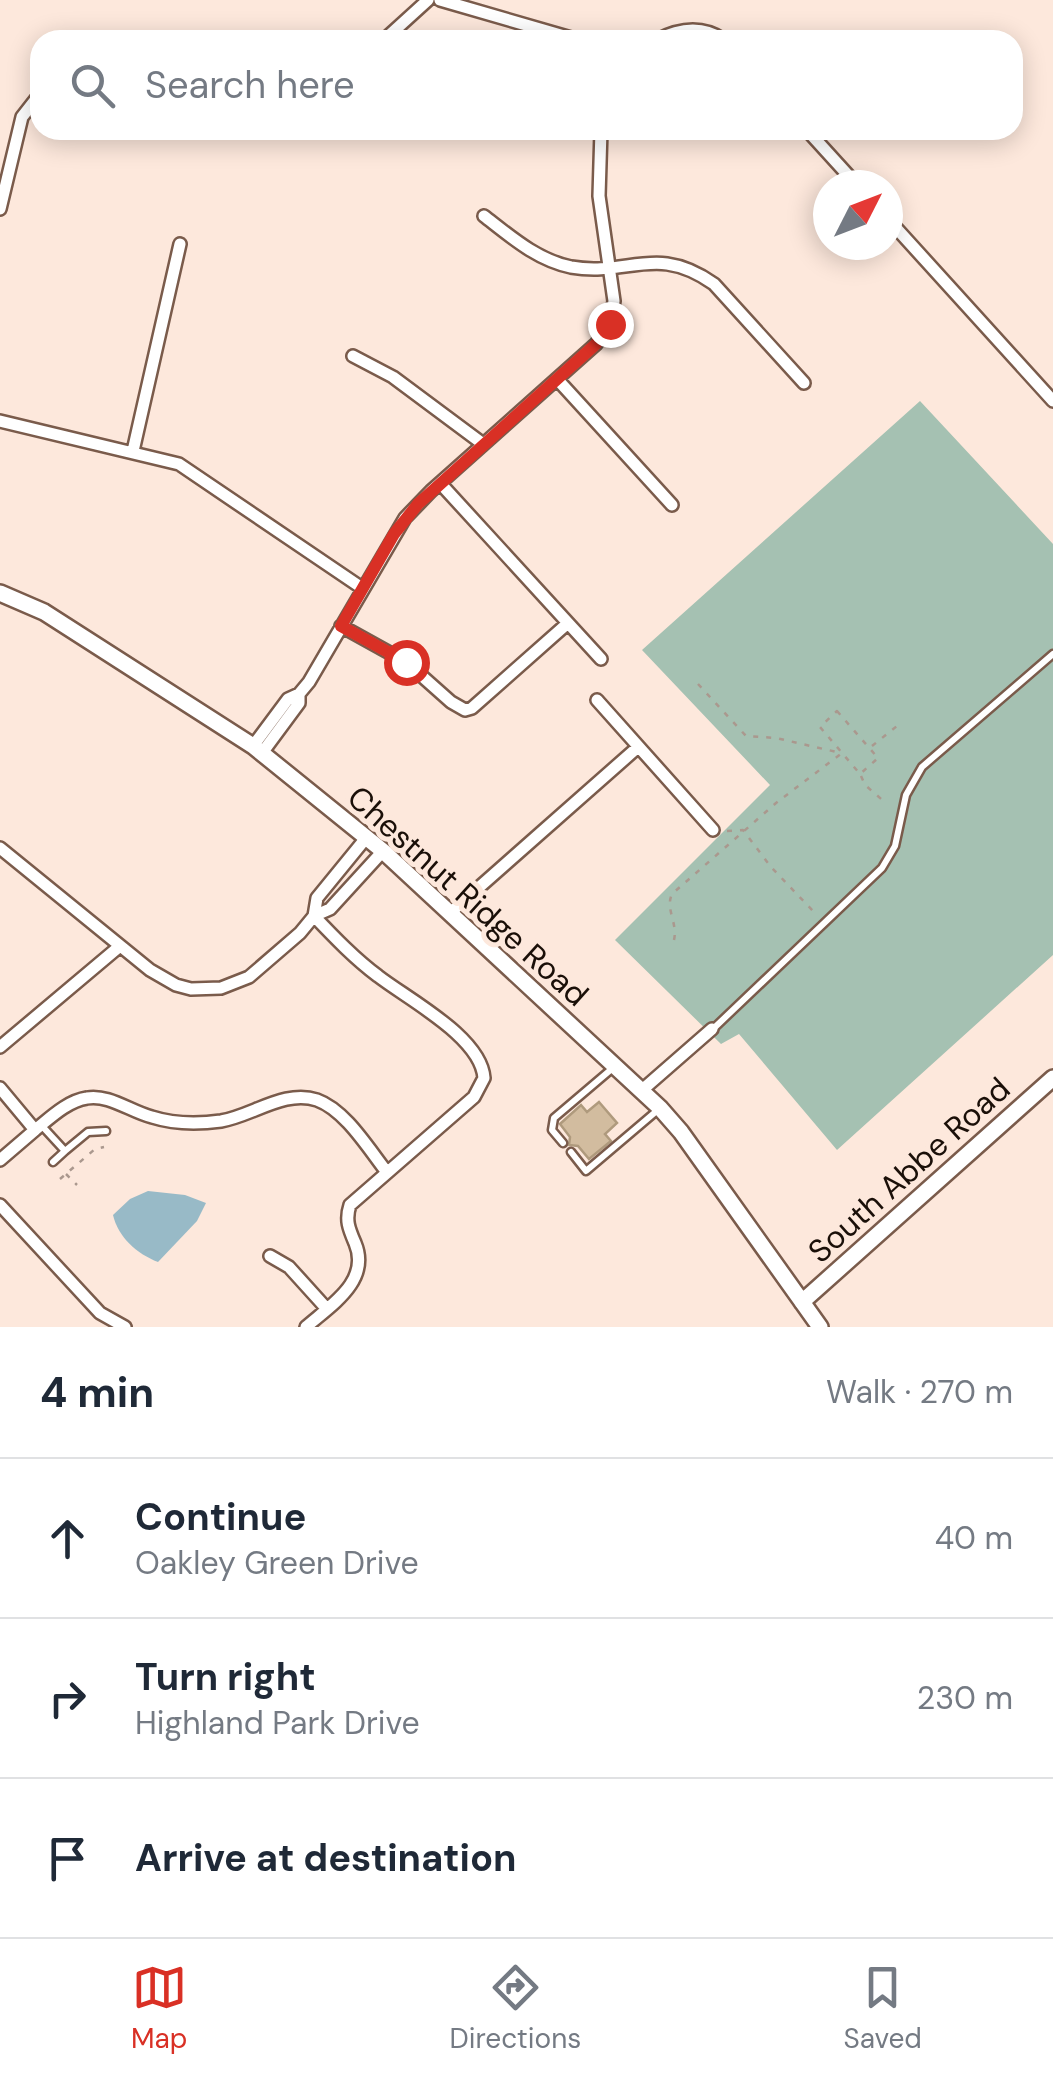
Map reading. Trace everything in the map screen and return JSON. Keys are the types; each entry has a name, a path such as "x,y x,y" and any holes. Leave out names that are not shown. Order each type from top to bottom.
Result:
{"street":[{"path":"395,30 428,0"},
{"path":"440,0 544,30"},
{"path":"0,209 22,117 30,107"},
{"path":"257,750 299,703 299,694 405,518 603,337 614,302 599,196 600,140"},
{"path":"816,140 843,170"},
{"path":"484,216 547,260 575,268 655,262 701,275 714,284 804,383"},
{"path":"903,236 1053,401"},
{"path":"133,451 180,244"},
{"path":"352,356 393,377 484,444"},
{"path":"557,378 672,505"},
{"path":"0,421 161,458 195,474 362,588"},
{"path":"440,483 601,659"},
{"name":"Chestnut Ridge Road","path":"0,594 44,612 257,750 383,852 660,1108 820,1327"},
{"path":"341,626 406,662 465,710 568,623"},
{"path":"597,700 715,830"},
{"path":"450,912 638,747"},
{"path":"314,916 317,898 366,838"},
{"path":"0,848 150,970 176,985 190,988 221,988 249,977 300,934 314,916 330,908 383,852"},
{"path":"306,1327 352,1285 359,1266 360,1257 347,1224 350,1205 482,1088 483,1068 480,1058 443,1023 368,968 314,916"},
{"path":"0,1046 120,946"},
{"path":"641,1090 712,1030"},
{"name":"South Abbe Road","path":"802,1302 1053,1078"},
{"path":"0,1088 38,1128"},
{"path":"0,1160 58,1111 87,1098 112,1101 156,1119 202,1123 242,1117 300,1097 314,1099 336,1112 386,1170"},
{"path":"0,1205 100,1313 125,1327"},
{"path":"270,1256 289,1267 327,1309"}],"lane":[{"path":"712,1030 882,868 895,846 906,794 922,767 1053,654"},
{"path":"563,1143 552,1130 554,1118 614,1066"},
{"path":"571,1152 586,1171 660,1108"},
{"path":"38,1128 65,1151"},
{"path":"52,1162 88,1132 106,1131"}],"path":[{"path":"698,684 746,736 776,738 842,753"},
{"path":"860,774 878,758 838,711 820,727 865,785 888,804"},
{"path":"870,748 902,722"},
{"path":"674,940 670,898 776,803 842,753"},
{"path":"715,830 744,832 814,910"},
{"path":"60,1179 95,1149 104,1147"},
{"path":"66,1174 78,1184"}],"green space":[{"path":"920,401 1053,544 1053,955 837,1150 739,1034 721,1044 615,940 770,785 642,650"}],"water":[{"path":"148,1191 185,1195 206,1203 197,1221 158,1262 130,1244 113,1215 130,1199"}],"building":[{"path":"599,1102 617,1123 605,1134 611,1141 589,1159 578,1146 569,1145 570,1137 560,1124 581,1105 587,1112"}],"route":[{"path":"406,662 341,626 394,534 418,504 596,344 610,324"}]}
